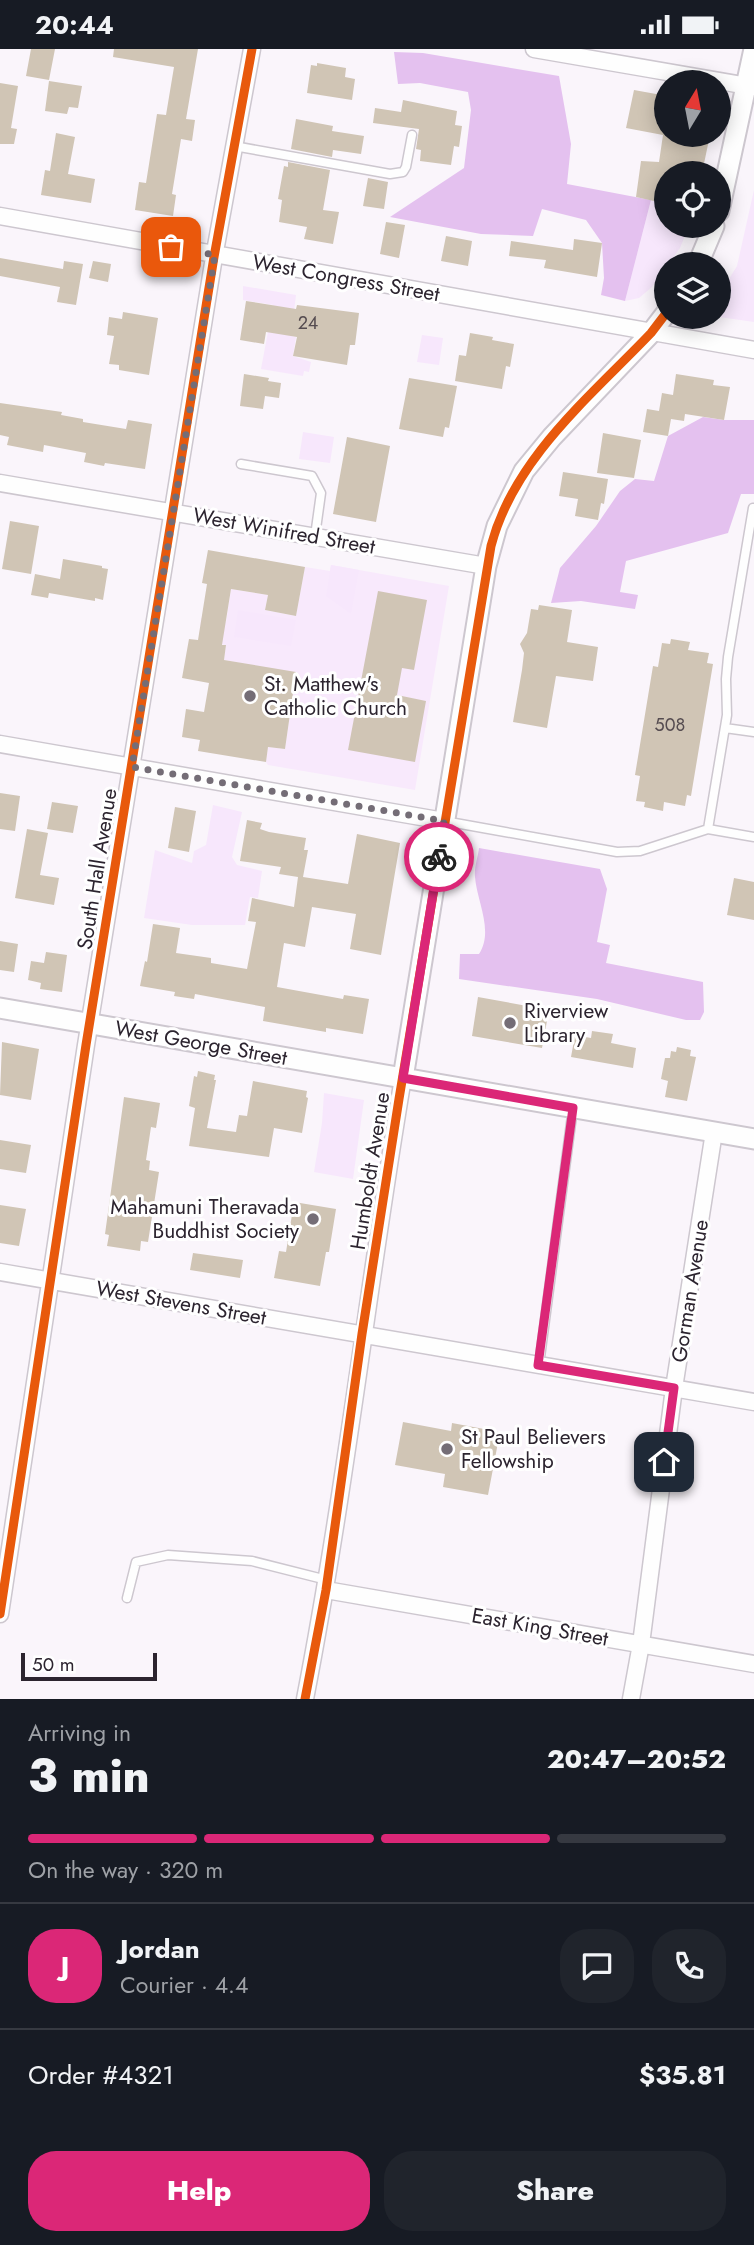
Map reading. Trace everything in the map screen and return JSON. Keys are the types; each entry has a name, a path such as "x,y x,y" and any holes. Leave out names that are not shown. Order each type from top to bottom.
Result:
{"street":[{"name":"South Hall Avenue","path":"0,1613 6,1532 48,1280 54,1259 89,1024 215,255 252,49"},
{"path":"534,49 750,87"},
{"path":"731,163 750,87 754,49"},
{"name":"West Congress Street","path":"0,216 754,350"},
{"name":"Humboldt Avenue","path":"305,1699 327,1585 362,1334 486,566 497,526 524,471 543,447 654,329"},
{"name":"West Winifred Street","path":"0,483 486,566"},
{"path":"0,744 444,821"},
{"name":"West George Street","path":"0,1008 754,1139"},
{"name":"Gorman Avenue","path":"631,1699 641,1644 674,1388 715,1132"},
{"name":"West Stevens Street","path":"0,1272 754,1402"},
{"name":"East King Street","path":"327,1585 754,1664"}],"lane":[{"path":"234,146 390,174 403,172 406,167 412,135"},
{"path":"241,464 312,476 321,493 315,536"},
{"path":"708,829 725,728 728,657 753,508"},
{"path":"725,728 754,732"},
{"path":"444,821 622,853 640,851 708,829 754,837"},
{"path":"538,1365 573,1108"},
{"path":"127,1598 136,1562 168,1555 252,1561 327,1585"}],"shaded area":[{"path":"394,52 423,53 559,76 571,144 567,184 651,200 625,301 601,295 604,278 602,243 586,220 542,209 533,236 481,234 390,217 464,168 471,110 468,92 420,83 398,84"},
{"path":"754,190 754,322 731,319 731,276 737,266"},
{"path":"651,200 654,201 654,238 684,238 677,252 654,252 654,284 639,298 625,301"},
{"path":"243,286 296,295 291,336 296,337 293,356 311,362 309,372 304,371 303,376 261,369 273,305 243,300"},
{"path":"422,335 443,338 439,365 417,362"},
{"path":"703,417 754,420 754,494 741,494 728,533 626,561 620,592 638,595 635,609 581,601 551,603 560,568 596,526 620,491 635,479 654,481 668,436"},
{"path":"303,432 334,437 330,463 299,459"},
{"path":"331,565 449,586 415,790 268,765 268,747 285,749 296,673 224,660 226,645 199,641 201,618 226,622 231,589 268,595 265,610 296,616 305,567 330,571"},
{"path":"331,565 359,570 351,614 326,596"},
{"path":"238,610 296,620 291,646 234,637"},
{"path":"213,805 242,812 232,857 237,865 262,871 258,898 250,897 245,925 192,925 144,918 155,850 192,863 194,851 206,845"},
{"path":"479,848 600,869 607,889 597,942 610,945 606,963 703,982 704,1012 700,1020 686,1020 597,999 459,979 460,954 479,954 485,936 475,877"},
{"path":"324,1093 364,1100 353,1179 314,1172"}],"building":[{"path":"31,49 55,49 49,80 26,76"},
{"path":"114,49 198,49 186,119 195,120 192,141 181,139 172,194 176,195 173,216 135,210 139,182 146,183 157,114 166,115 174,67 113,57"},
{"path":"317,63 346,68 345,77 355,79 352,100 307,93 311,65 317,66"},
{"path":"49,81 82,86 78,108 69,107 67,114 45,111"},
{"path":"0,83 18,86 11,128 17,129 14,144 0,144"},
{"path":"634,90 654,94 654,133 626,128"},
{"path":"403,100 457,111 455,125 462,126 459,147 454,146 451,165 420,161 421,150 416,149 419,129 373,123 375,108 401,112"},
{"path":"296,119 333,126 332,131 364,136 361,154 333,150 332,157 291,149"},
{"path":"56,133 75,137 68,174 95,179 91,203 41,195 45,170 50,171"},
{"path":"661,147 707,147 705,161 659,161"},
{"path":"641,161 654,162 654,201 636,197"},
{"path":"288,162 330,170 323,210 339,212 333,244 304,239 307,227 279,222 282,200 278,199 284,166 288,167"},
{"path":"368,178 388,182 384,209 363,206"},
{"path":"386,222 405,225 399,258 380,254"},
{"path":"446,236 472,241 468,266 441,261"},
{"path":"574,239 602,243 597,277 544,268 546,260 509,256 511,241 573,250"},
{"path":"0,258 63,269 64,261 83,264 76,305 57,302 60,287 0,276"},
{"path":"93,261 111,264 108,282 89,278"},
{"path":"246,301 296,309 297,305 359,313 355,345 350,345 347,365 293,356 297,337 266,332 264,344 240,340"},
{"path":"123,312 158,318 149,375 119,370 119,365 109,364 114,336 107,335 109,317 122,319"},
{"path":"470,333 514,344 502,389 455,381 459,355 466,356"},
{"path":"244,374 281,383 279,398 265,396 263,409 240,406"},
{"path":"676,374 714,380 713,385 730,387 724,420 685,414 684,421 671,419 668,436 643,432 647,409 659,411 662,393 673,395"},
{"path":"409,378 457,386 449,428 445,427 443,437 399,429"},
{"path":"0,403 62,412 61,415 83,419 83,422 126,429 128,420 152,424 145,469 84,462 86,453 44,445 43,452 7,445 9,437 0,435"},
{"path":"603,433 641,440 634,478 597,473"},
{"path":"347,437 390,446 376,522 333,514"},
{"path":"563,472 608,479 598,520 575,516 578,499 559,496"},
{"path":"10,521 39,526 31,574 2,569"},
{"name":"St. Matthew's Catholic Church","path":"208,550 305,567 296,616 265,610 268,595 231,589 222,645 226,645 224,660 296,672 285,749 268,747 266,762 198,751 200,740 182,737 186,709 204,712 209,683 182,678 189,639 198,640 207,584 202,583"},
{"path":"63,559 108,569 103,600 49,593 48,598 31,595 35,574 60,579"},
{"path":"378,591 427,600 414,670 402,668 397,695 426,701 415,762 348,750"},
{"path":"539,605 572,610 567,642 598,647 593,681 556,676 547,728 513,722 524,653 520,644 527,633 531,609 538,610"},
{"path":"671,639 690,642 688,650 709,653 707,663 713,664 691,796 687,795 685,806 664,802 663,811 644,807 645,802 636,801 640,776 635,775 653,666 658,667 662,643 670,644"},
{"path":"0,793 20,796 15,831 0,829"},
{"path":"52,802 78,806 73,833 47,829"},
{"path":"175,807 196,811 189,852 168,848"},
{"path":"247,820 262,823 260,829 269,832 306,838 304,850 308,850 303,877 348,884 357,834 400,843 381,955 350,949 356,914 312,907 305,947 284,943 277,987 343,999 344,995 369,999 363,1034 326,1028 326,1032 263,1021 265,1007 195,994 194,999 174,996 175,992 140,986 153,924 180,928 176,953 211,958 211,963 247,969 256,922 248,921 252,898 294,907 298,877 279,874 281,867 240,861"},
{"path":"27,829 48,833 40,875 59,878 54,905 15,898"},
{"path":"734,878 754,882 754,920 727,915"},
{"path":"0,941 18,944 14,972 0,970"},
{"path":"46,952 67,955 62,992 40,989 41,983 28,980 31,961 44,963"},
{"name":"Riverview Library","path":"478,997 549,1010 542,1048 472,1036"},
{"path":"592,1031 613,1034 611,1043 636,1048 633,1068 571,1057 575,1035 591,1038"},
{"path":"2,1042 39,1049 31,1100 0,1095"},
{"path":"677,1047 691,1050 690,1056 696,1057 687,1101 665,1097 668,1081 661,1079 665,1058 670,1058 671,1051 676,1052"},
{"path":"198,1071 215,1075 216,1080 207,1128 236,1132 239,1115 247,1116 253,1081 307,1091 302,1133 274,1128 269,1157 189,1146 195,1108 189,1106 194,1076 197,1077"},
{"path":"124,1097 160,1103 156,1128 151,1127 146,1160 150,1161 149,1170 159,1172 148,1242 141,1241 140,1251 107,1246 109,1235 105,1234"},
{"path":"0,1140 31,1145 26,1173 0,1169"},
{"path":"294,1202 336,1209 320,1286 274,1278 279,1251 286,1252"},
{"path":"0,1205 26,1209 19,1246 0,1243"},
{"path":"193,1253 243,1260 240,1278 190,1270"},
{"name":"St Paul Believers Fellowship","path":"403,1422 451,1431 452,1423 500,1432 488,1495 443,1487 445,1474 395,1465"}],"cycle path":[{"path":"0,1614 86,1045 214,257 252,49"},
{"path":"305,1699 326,1590 399,1099 491,546 502,514 536,457 580,405 654,329"}],"way so far":[{"path":"171,247 215,255 132,767 444,821 439,857"}],"place":[{"name":"St. Matthew's Catholic Church","path":"250,696"},
{"name":"Riverview Library","path":"510,1023"},
{"name":"Mahamuni Theravada Buddhist Society","path":"313,1219"},
{"name":"St Paul Believers Fellowship","path":"447,1449"}],"route":[{"path":"439,857 403,1078 573,1108 538,1365 674,1388 664,1462"}]}
